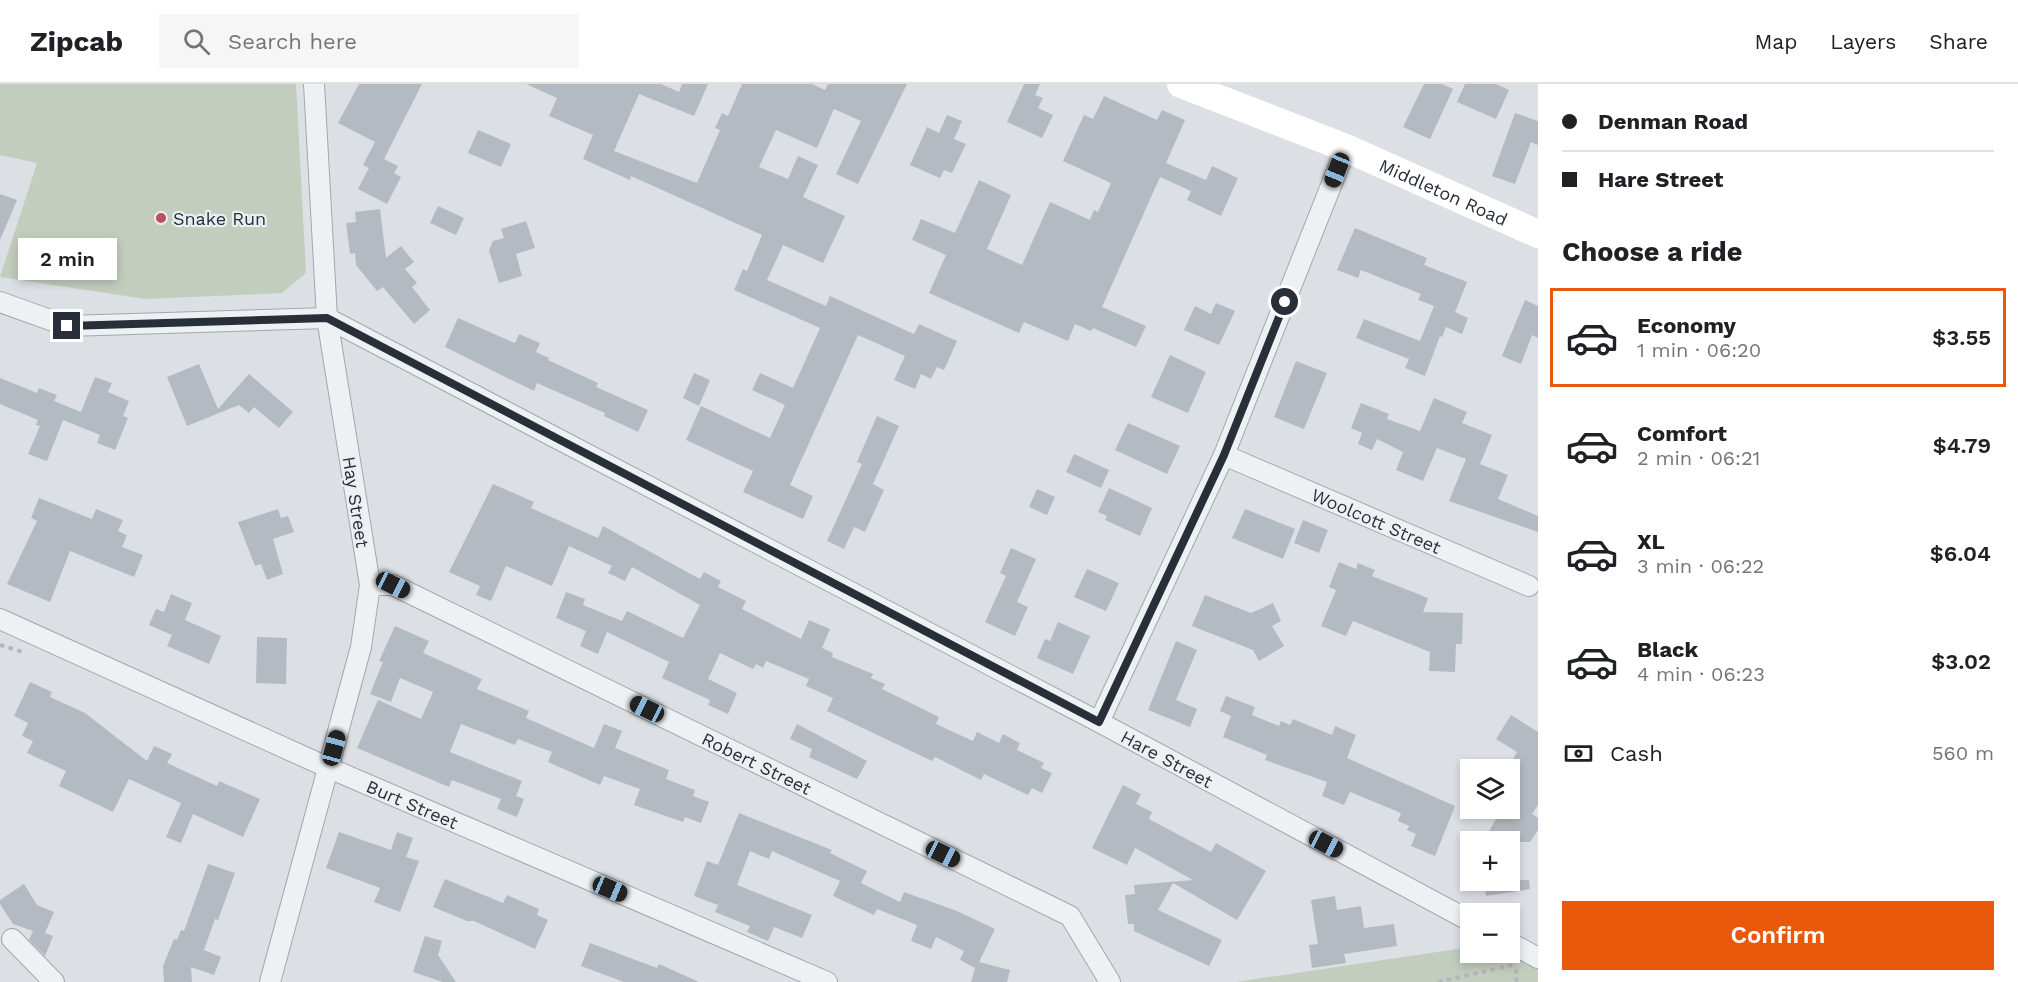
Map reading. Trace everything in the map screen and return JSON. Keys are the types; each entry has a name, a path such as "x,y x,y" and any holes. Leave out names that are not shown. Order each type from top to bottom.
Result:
{"main road":[{"name":"Middleton Road","path":"1180,84 1346,148 1538,234"}],"street":[{"name":"Hay Street","path":"270,982 361,647 370,585 327,318 315,84"},
{"path":"1099,722 1224,455 1346,148"},
{"name":"Hare Street","path":"0,302 67,326 327,318 1099,722 1460,916"},
{"name":"Woolcott Street","path":"1224,455 1529,586"},
{"name":"Robert Street","path":"370,585 393,585 1070,916 1110,982"},
{"name":"Burt Street","path":"0,619 329,768 827,982"},
{"path":"12,939 54,982"},
{"path":"1520,949 1533,958"}],"path":[{"path":"1438,982 1533,958"},
{"path":"1517,982 1515,974 1533,958"}],"green space":[{"name":"Snake Run","path":"0,84 296,84 306,273 282,293 145,299 0,277 37,163 0,155"},
{"path":"1460,948 1460,963 1520,963 1520,955 1538,959 1538,982 1236,982"}],"building":[{"path":"359,84 422,84 384,159 398,166 394,173 401,177 387,204 358,189 369,168 363,165 375,142 338,123"},
{"path":"526,84 661,84 679,92 682,84 708,84 694,116 639,94 614,151 697,183 720,130 715,128 722,113 728,116 742,84 812,84 825,90 828,84 907,84 858,184 836,174 861,121 834,109 817,148 776,130 759,167 788,179 798,156 818,165 803,197 845,216 823,263 783,245 767,280 826,306 830,296 914,334 919,324 957,341 944,370 937,367 931,379 921,374 915,389 894,380 905,356 858,335 790,485 813,496 803,519 743,492 753,471 686,440 701,406 770,438 785,405 752,390 760,373 793,388 820,328 734,290 743,269 747,271 762,235 631,176 630,180 583,159 593,135 549,116 557,98"},
{"path":"1024,84 1040,84 1035,95 1043,98 1038,108 1053,115 1042,138 1007,122"},
{"path":"1424,84 1442,84 1453,89 1430,139 1403,127"},
{"path":"1465,84 1496,84 1509,90 1496,119 1457,102"},
{"path":"1104,96 1157,120 1162,110 1185,120 1166,163 1206,180 1212,166 1238,178 1221,216 1187,200 1191,191 1160,177 1102,307 1146,326 1136,347 1093,328 1091,331 1075,324 1068,341 1024,322 1019,333 929,293 946,255 912,240 921,219 955,233 979,180 1011,195 987,249 1022,265 1050,202 1090,220 1094,210 1098,212 1111,183 1063,161 1084,115 1093,119"},
{"path":"1515,113 1538,121 1538,145 1531,142 1515,184 1492,176"},
{"path":"947,115 962,121 954,139 966,144 952,173 944,170 940,178 910,165 927,127 939,133"},
{"path":"478,130 511,144 501,167 468,153"},
{"path":"0,194 17,200 0,240"},
{"path":"438,206 464,218 456,235 430,223"},
{"path":"380,209 386,258 401,246 414,262 405,269 417,283 412,287 430,310 414,324 383,287 377,291 356,265 355,253 350,254 346,223 356,222 355,212"},
{"path":"526,221 535,248 516,254 522,276 499,283 489,250 493,241 504,238 501,229"},
{"path":"1355,228 1427,258 1424,265 1467,282 1455,312 1468,318 1462,334 1446,327 1442,337 1440,336 1425,376 1405,368 1409,359 1356,338 1364,319 1420,341 1434,306 1418,300 1421,294 1361,270 1358,278 1337,270"},
{"path":"1525,300 1538,306 1538,338 1532,335 1521,364 1502,356"},
{"path":"1216,303 1235,311 1219,345 1184,330 1195,306 1211,314"},
{"path":"458,318 515,343 519,334 540,343 536,352 549,358 548,360 598,383 596,387 648,410 638,432 604,416 605,413 537,383 534,391 445,347"},
{"path":"1170,355 1206,372 1188,413 1151,397"},
{"path":"1296,361 1327,373 1304,429 1274,417"},
{"path":"199,364 218,409 249,374 293,412 279,428 254,407 249,413 239,405 187,426 167,377"},
{"path":"694,373 710,380 699,406 683,398"},
{"path":"95,377 112,383 108,392 129,401 123,416 128,418 115,450 97,443 100,435 63,420 47,461 28,454 40,426 36,425 38,420 0,404 0,378 37,393 39,388 57,395 54,401 81,412"},
{"path":"1434,398 1467,412 1462,423 1492,435 1480,464 1508,475 1498,499 1538,516 1538,532 1449,501 1466,459 1437,448 1423,481 1396,470 1403,452 1377,439 1372,450 1358,444 1362,433 1351,428 1361,403 1389,414 1387,419 1420,431"},
{"path":"877,416 899,426 873,484 884,490 865,532 854,527 844,549 827,541 862,464 857,462"},
{"path":"1128,423 1180,446 1167,474 1115,450"},
{"path":"1074,454 1109,470 1101,488 1066,472"},
{"path":"493,484 534,502 531,508 598,538 603,526 700,579 704,572 721,581 718,587 746,601 742,609 801,639 809,620 830,629 822,648 833,653 832,657 873,674 871,678 885,684 882,689 939,717 936,724 973,741 977,732 999,743 1003,734 1020,743 1017,750 1044,763 1041,768 1052,773 1042,793 1032,788 1028,795 984,774 981,780 935,757 932,761 827,711 833,698 806,686 809,679 766,661 763,668 756,664 753,669 720,653 708,679 737,693 728,714 708,705 710,700 662,678 669,662 607,632 598,654 580,646 586,631 556,618 566,592 585,599 583,605 622,621 627,611 683,638 700,605 632,567 625,581 608,573 612,566 569,546 552,586 506,566 491,601 476,595 480,586 449,572"},
{"path":"1109,488 1152,508 1140,536 1105,520 1107,516 1098,512"},
{"path":"1037,489 1055,497 1047,515 1029,507"},
{"path":"39,498 92,519 96,509 123,520 118,531 127,535 122,547 143,555 134,577 70,551 50,602 7,584 37,521 31,518"},
{"path":"278,509 281,518 288,516 294,532 273,539 283,574 267,580 261,564 255,566 238,522"},
{"path":"1245,509 1295,529 1283,559 1232,538"},
{"path":"1303,520 1328,530 1319,553 1294,543"},
{"path":"1011,548 1036,559 1017,602 1028,607 1015,636 985,622 1006,576 1000,573"},
{"path":"1339,562 1356,569 1358,563 1375,570 1372,576 1428,598 1423,612 1463,613 1462,644 1456,644 1455,672 1429,671 1430,652 1353,621 1346,636 1321,626 1336,590 1329,587"},
{"path":"1087,569 1119,583 1106,611 1074,597"},
{"path":"171,594 192,603 185,620 221,636 209,664 167,646 172,635 149,625 156,609 164,612"},
{"path":"1205,595 1251,613 1273,603 1281,621 1272,626 1284,646 1259,661 1253,650 1192,626"},
{"path":"1058,622 1090,636 1073,674 1037,658 1045,639 1050,641"},
{"path":"395,626 429,641 423,653 482,679 477,689 529,711 526,718 594,748 604,724 622,731 615,748 669,770 666,779 695,790 693,796 709,802 701,823 685,817 683,822 634,805 640,789 604,776 600,785 548,762 552,752 518,739 515,745 461,724 450,752 522,781 516,796 524,799 517,817 497,809 501,799 452,780 449,787 357,748 378,700 421,719 433,692 400,678 391,702 370,694 383,662 379,661"},
{"path":"257,637 287,638 286,684 256,683"},
{"path":"1176,641 1197,650 1176,700 1197,709 1190,727 1148,710"},
{"path":"30,682 52,692 50,697 85,713 147,761 154,746 172,754 167,763 217,786 219,781 260,799 243,837 193,814 181,843 166,837 181,803 129,779 113,812 59,786 66,771 27,753 33,741 22,736 28,723 14,716"},
{"path":"1226,696 1255,707 1252,715 1279,726 1281,721 1290,725 1293,719 1332,735 1335,726 1356,735 1347,758 1455,806 1435,856 1411,846 1416,834 1407,830 1409,826 1398,821 1401,813 1350,792 1344,805 1322,796 1327,782 1265,760 1267,755 1223,737 1231,716 1220,711"},
{"path":"1511,715 1538,732 1538,805 1532,814 1538,818 1538,830 1530,842 1520,842 1520,831 1489,831 1496,819 1520,819 1520,759 1513,759 1517,752 1496,739"},
{"path":"797,724 867,761 857,779 809,757 812,749 790,739"},
{"path":"1123,785 1141,794 1136,804 1152,812 1149,819 1211,852 1216,843 1266,871 1237,920 1173,883 1158,910 1222,940 1209,966 1134,931 1134,924 1128,924 1125,895 1135,894 1134,885 1193,880 1135,848 1127,865 1092,848"},
{"path":"739,813 832,850 830,853 867,871 861,883 900,902 904,892 957,911 995,929 979,962 1010,970 1007,982 971,982 975,968 960,960 964,951 936,937 931,949 911,941 917,925 877,909 874,915 833,896 840,881 772,851 769,859 750,851 737,885 812,915 802,938 774,927 768,941 747,932 750,926 715,912 718,905 694,896 707,861 718,865"},
{"path":"339,832 391,850 397,832 413,838 406,857 419,861 400,912 374,902 380,888 326,868"},
{"path":"208,864 235,873 204,950 221,957 214,975 191,967 192,982 164,982 163,966 174,939 177,940 181,930 184,931"},
{"path":"445,879 503,903 507,895 539,909 537,915 548,920 535,949 474,921 467,921 433,907"},
{"path":"1520,880 1529,880 1530,889 1520,891"},
{"path":"24,884 37,905 54,912 45,933 53,936 45,956 29,940 33,931 13,924 0,904 0,900"},
{"path":"1485,891 1517,891 1486,896"},
{"path":"1335,896 1337,910 1361,906 1364,928 1394,924 1397,946 1344,954 1346,963 1312,968 1309,945 1318,944 1311,900"},
{"path":"425,936 442,941 438,955 456,982 443,982 413,972"},
{"path":"590,943 657,968 659,964 699,982 624,982 581,966"}],"place":[{"name":"Snake Run","path":"161,218"}],"route":[{"path":"67,326 327,318 1099,722 1224,455 1285,302"}]}
